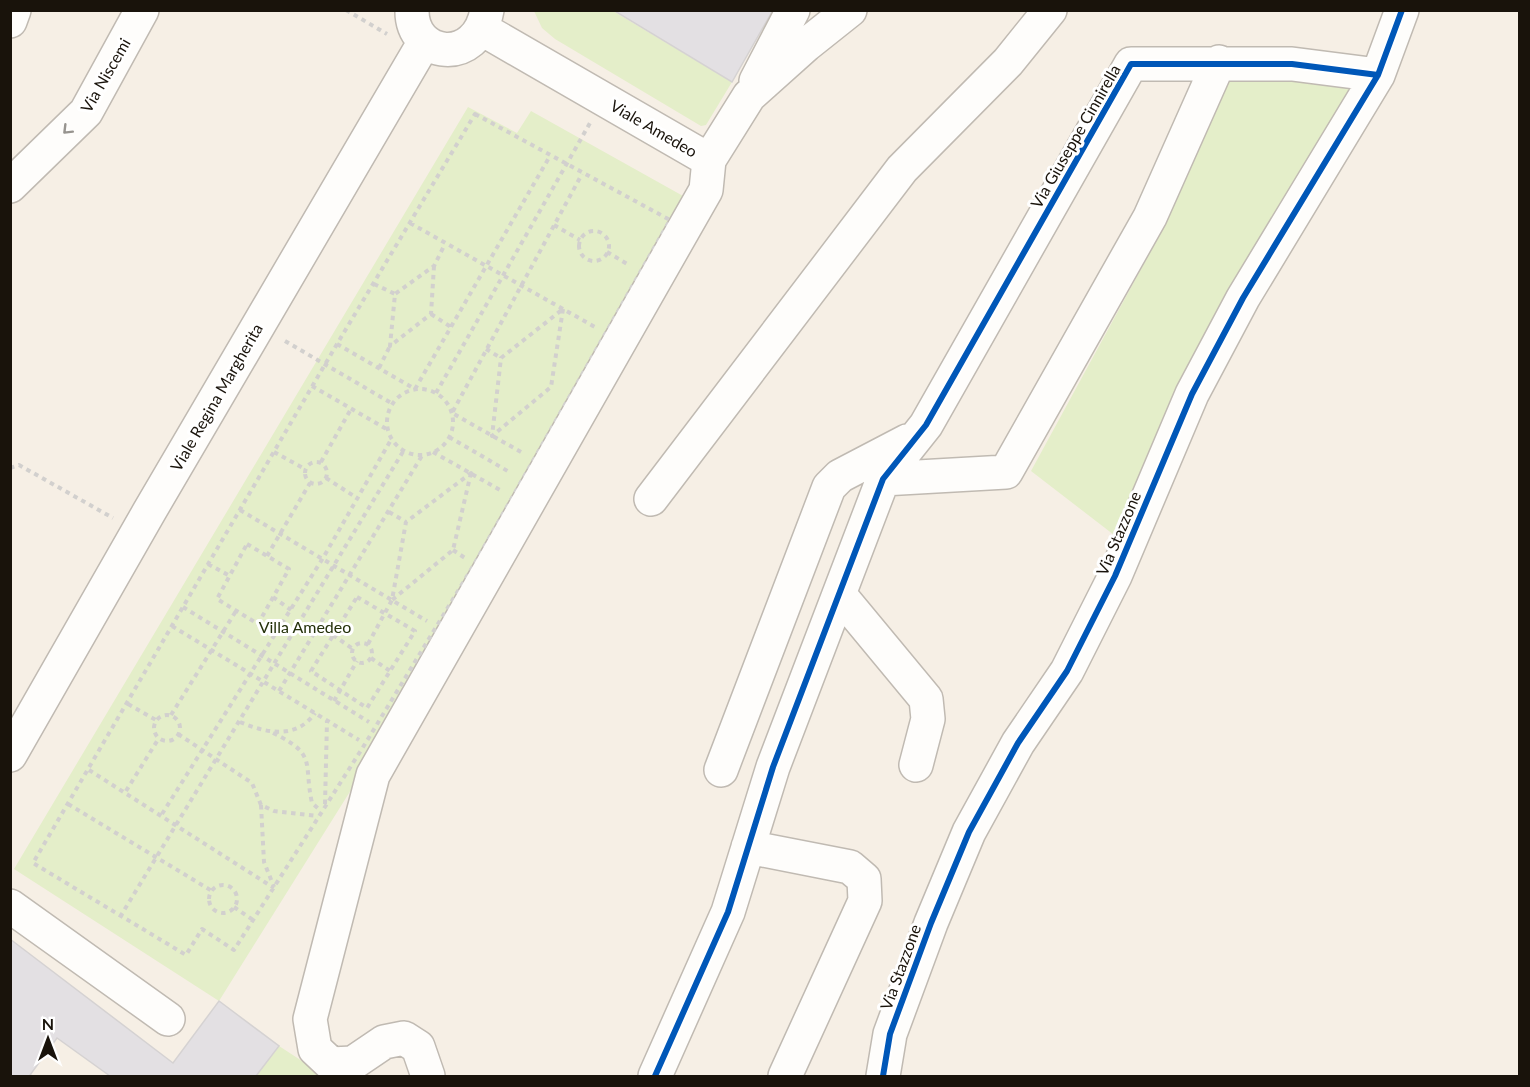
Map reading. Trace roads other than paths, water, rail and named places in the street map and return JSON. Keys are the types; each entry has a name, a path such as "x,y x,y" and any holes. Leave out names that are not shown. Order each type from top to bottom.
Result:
{"street":[{"path":"10,21 14,10"},
{"name":"Via Niscemi","path":"10,186 86,112 142,10"},
{"path":"412,10 421,47 449,50 464,47 475,40 485,20"},
{"path":"749,96 792,10"},
{"name":"Viale Amedeo","path":"485,20 604,99 709,160 749,96 806,45 850,10"},
{"path":"651,499 902,169 1008,62 1050,10"},
{"name":"Via Stazzone","path":"883,1077 890,1035 931,922 969,832 1018,742 1072,660 1115,576 1192,394 1243,298 1378,75 1402,10"},
{"name":"Viale Regina Margherita","path":"10,755 258,324 421,47"},
{"path":"884,479 1006,472 1150,217 1219,62"},
{"name":"Via Giuseppe Cinnirella","path":"917,436 926,425 1131,64 1219,62 1292,64 1378,75"},
{"path":"428,1077 418,1047 404,1038 384,1042 353,1063 331,1064 315,1049 310,1019 373,775 706,190 709,160"},
{"path":"655,1077 728,912 773,767 884,479 917,436"},
{"path":"721,770 829,487 840,476 917,436"},
{"path":"839,594 926,699 928,718 916,765"},
{"path":"748,847 849,867 864,879 865,901 785,1077"},
{"path":"10,906 168,1019"}],"park label":[{"name":"Villa Amedeo","path":"305,626"}]}
